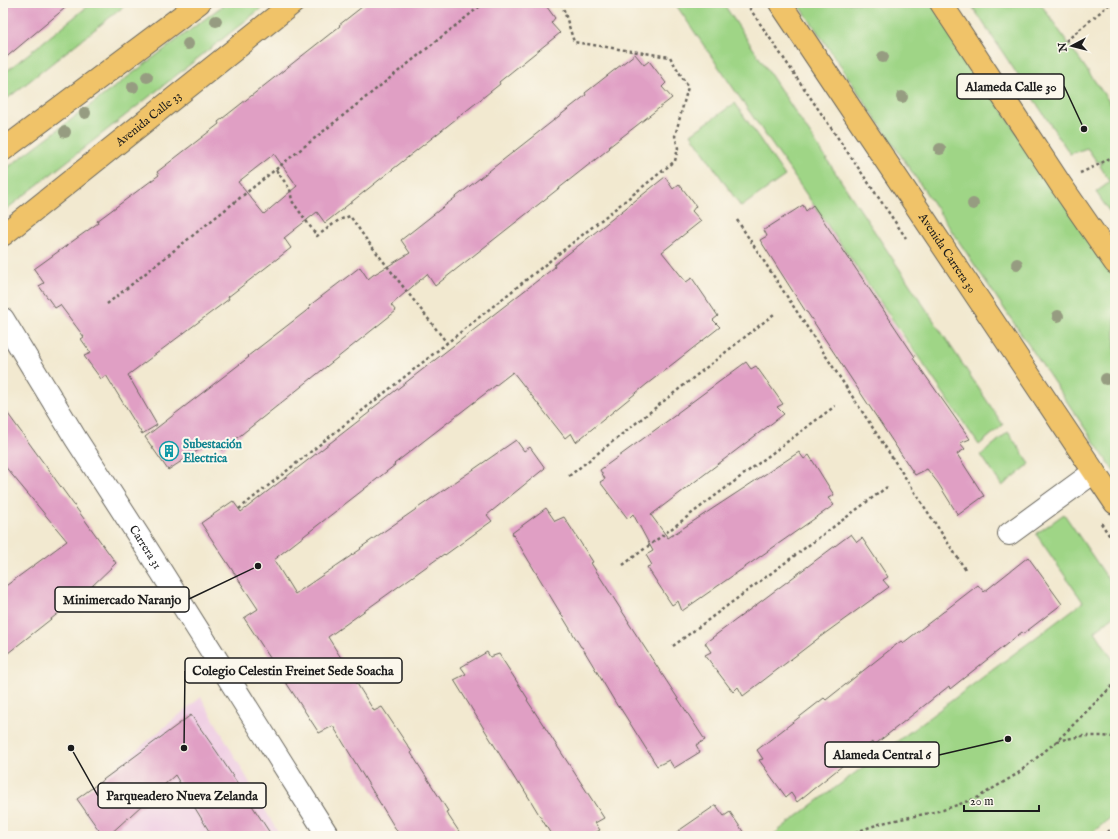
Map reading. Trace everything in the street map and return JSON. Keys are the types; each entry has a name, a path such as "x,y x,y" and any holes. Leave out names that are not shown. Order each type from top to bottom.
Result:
{"main road":[{"path":"3,150 199,3"},
{"name":"Avenida Calle 33","path":"3,235 293,3"},
{"name":"Avenida Carrera 30","path":"780,3 1115,503"},
{"path":"941,3 1061,185 1115,263"}],"street":[{"name":"Carrera 31","path":"3,319 76,439 328,836"},
{"path":"1008,534 1094,472"}],"path":[{"path":"107,304 484,3"},
{"path":"239,509 675,161 678,148 675,136 688,87 670,57 574,42 562,4 559,3"},
{"path":"1066,42 1111,3"},
{"path":"1078,174 1115,155"},
{"path":"276,170 290,189 292,201 317,236 339,220 350,216 366,239 447,343"},
{"path":"737,220 965,569"},
{"path":"569,476 774,314"},
{"path":"623,565 835,406"},
{"path":"673,646 887,487"},
{"path":"844,836 882,823 943,810 977,798 1017,774 1057,741 1115,683"},
{"path":"1057,741 1082,736 1115,737"},
{"path":"1103,836 1115,826"}],"shaded area":[{"path":"201,697 280,836 99,836 77,799"}],"green space":[{"path":"92,3 128,3 3,102 3,74"},
{"path":"226,3 268,3 3,212 3,171"},
{"path":"575,3 723,3 1003,425 979,445 676,5 632,8"},
{"path":"798,3 931,3 1115,279 1115,473"},
{"path":"970,3 1040,3 1115,110 1115,220 1096,192 1110,182 1100,166 1102,162 1097,162 1087,148 1070,154"},
{"path":"735,103 785,176 741,207 691,134"},
{"path":"1008,432 1030,464 1002,486 981,455"},
{"path":"1064,514 1115,589 1115,615 1095,631 1115,663 1115,814 1088,836 772,836 1083,602 1036,534"}],"building":[{"path":"3,3 71,3 3,60"},
{"path":"367,3 544,3 555,18 551,23 560,33 499,82 500,84 325,223 317,212 284,238 291,248 228,297 229,299 128,375 157,425 142,434 106,375 101,379 84,356 91,353 81,339 84,337 60,305 55,308 39,286 44,283 34,269 98,223 97,221 159,175 157,172 219,124 218,122 340,26 339,25","holes":["274,154 297,186 264,214 238,182"]},
{"path":"635,54 644,65 649,61 666,83 662,87 672,98 435,286 427,274 391,305 396,311 222,450 214,439 168,470 145,437 249,357 248,356 310,308 309,306 360,267 368,279 410,253 401,240 586,95 585,93"},
{"path":"665,177 673,189 679,184 696,206 692,211 701,221 662,252 686,282 692,278 718,316 713,320 720,327 576,442 571,433 565,438 513,372 394,464 395,465 274,560 295,594 516,440 524,451 530,447 545,468 487,515 492,521 328,637 374,711 382,707 412,752 411,753 448,811 446,812 462,836 400,836 333,726 319,733 244,618 258,609 201,523 233,501 241,512 555,267 554,265"},
{"path":"803,205 806,211 813,205 915,357 913,358 970,439 960,443 965,449 957,454 984,496 958,515 938,483 927,469 915,475 806,312 760,240 767,236 764,230"},
{"path":"746,362 751,369 756,366 783,404 777,407 784,414 651,515 668,538 799,452 804,459 809,455 834,495 828,498 834,505 682,611 678,601 672,605 647,567 652,565 646,555 653,551 633,514 628,519 600,482 605,479 600,470"},
{"path":"3,407 116,563 89,589 3,657 3,588 67,541 3,464"},
{"path":"546,508 555,521 564,517 593,562 591,563 628,622 705,740 696,745 700,752 674,768 669,760 657,766 619,706 618,707 512,533"},
{"path":"851,534 857,542 862,538 888,577 883,580 889,587 820,637 743,696 738,687 733,692 705,655 711,652 705,643"},
{"path":"1028,557 1062,604 1023,634 1022,632 950,689 949,686 873,746 872,742 797,802 791,793 786,797 759,760 763,759 757,750 824,698 826,700 901,641 903,643 978,585 984,592"},
{"path":"487,652 490,657 499,654 528,699 527,700 604,818 595,823 600,830 589,836 552,836 520,783 518,784 454,680 466,674 461,667"},
{"path":"191,715 272,836 212,836 175,775 108,836 103,836 77,799"},
{"path":"716,805 724,816 730,812 746,836 671,836"}],"place":[{"name":"Alameda Calle 30","path":"1084,129"},
{"name":"Subestación Electrica","path":"169,451"},
{"name":"Minimercado Naranjo","path":"258,566"},
{"name":"Alameda Central 6","path":"1008,739"},
{"name":"Parqueadero Nueva Zelanda","path":"71,748"},
{"name":"Colegio Celestin Freinet Sede Soacha","path":"184,748"}]}
